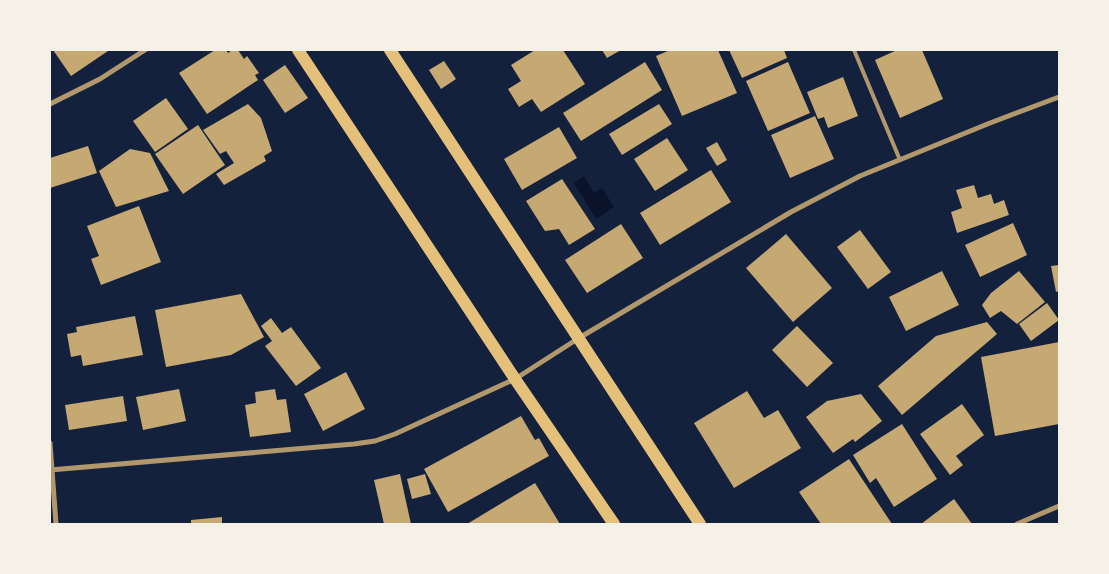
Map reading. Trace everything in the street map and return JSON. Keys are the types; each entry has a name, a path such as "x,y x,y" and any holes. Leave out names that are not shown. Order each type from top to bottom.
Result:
{"main road":[{"path":"298,50 515,379 614,524"},
{"path":"390,50 700,524"}],"street":[{"path":"50,104 100,79 145,50"},
{"path":"51,470 375,441 395,434 515,379 790,212 860,176 1059,97"},
{"path":"50,443 56,524"},
{"path":"1017,524 1059,506"}],"lane":[{"path":"854,50 900,160"}],"water":[{"path":"584,176 594,193 602,188 614,207 596,219 574,183"}],"building":[{"path":"53,50 107,50 108,51 71,76"},
{"path":"215,50 226,50 228,53 232,50 238,50 244,59 247,56 259,73 255,75 258,80 207,114 179,73"},
{"path":"535,50 563,50 585,84 541,112 532,99 519,107 508,89 521,81 511,65"},
{"path":"602,50 621,50 607,58"},
{"path":"670,50 718,50 737,93 682,116 656,56"},
{"path":"729,50 784,50 787,58 742,78"},
{"path":"897,50 922,50 943,99 900,118 875,60"},
{"path":"444,61 456,79 441,89 429,70"},
{"path":"645,62 662,90 581,141 563,113"},
{"path":"788,62 810,113 768,131 746,81"},
{"path":"285,65 308,98 285,113 263,80"},
{"path":"843,77 858,116 828,128 824,117 818,119 807,92"},
{"path":"166,98 188,129 155,152 133,121"},
{"path":"248,104 261,118 272,151 264,156 266,161 224,185 216,174 234,163 226,151 220,154 203,130"},
{"path":"659,104 672,124 622,155 609,134"},
{"path":"815,116 834,159 790,178 771,135"},
{"path":"198,125 225,165 183,194 155,154"},
{"path":"559,127 577,158 522,190 504,159"},
{"path":"667,138 688,170 655,191 634,159"},
{"path":"717,142 727,160 717,166 706,148"},
{"path":"88,146 97,173 50,188 50,158"},
{"path":"130,149 150,153 169,191 116,207 99,171"},
{"path":"711,170 731,202 660,245 640,213"},
{"path":"562,179 595,229 569,245 559,229 545,231 526,201"},
{"path":"974,185 978,198 991,194 994,204 1004,200 1009,215 957,233 951,212 962,208 956,190"},
{"path":"139,206 161,262 101,285 91,259 99,256 87,226"},
{"path":"1013,223 1027,255 980,277 965,245"},
{"path":"621,224 643,258 587,293 565,260"},
{"path":"860,230 891,272 868,289 837,247"},
{"path":"786,234 832,288 793,322 746,268"},
{"path":"1059,265 1059,291 1056,292 1051,266"},
{"path":"942,271 959,305 906,331 889,297"},
{"path":"1019,271 1045,302 1017,324 1001,311 990,318 982,305 991,293"},
{"path":"241,294 264,337 231,355 166,367 155,310"},
{"path":"1047,303 1059,320 1031,341 1019,324"},
{"path":"135,316 143,355 83,366 81,355 71,357 67,334 77,332 76,327"},
{"path":"271,318 282,333 291,327 321,368 296,386 265,346 272,341 261,326"},
{"path":"987,322 997,334 902,415 878,386 936,336"},
{"path":"797,326 833,363 807,387 772,350"},
{"path":"1059,342 1059,424 995,436 981,357"},
{"path":"346,372 365,409 323,431 304,394"},
{"path":"179,389 186,421 143,430 136,397"},
{"path":"275,389 277,400 286,399 291,432 250,437 245,405 256,403 255,392"},
{"path":"747,391 764,418 778,410 801,448 734,488 694,423"},
{"path":"861,394 882,421 855,442 853,439 833,453 806,417 827,401"},
{"path":"123,396 127,421 69,430 65,405"},
{"path":"962,404 984,435 956,456 963,465 950,475 920,434"},
{"path":"521,416 535,440 539,438 549,456 448,512 424,469"},
{"path":"902,424 937,479 894,507 876,478 870,483 853,455"},
{"path":"849,459 892,524 821,524 799,492"},
{"path":"400,474 411,524 384,524 374,480"},
{"path":"425,474 431,494 412,499 407,479"},
{"path":"535,483 560,524 467,524"},
{"path":"954,499 972,524 921,524"},
{"path":"222,517 222,524 191,524 191,520"}]}
